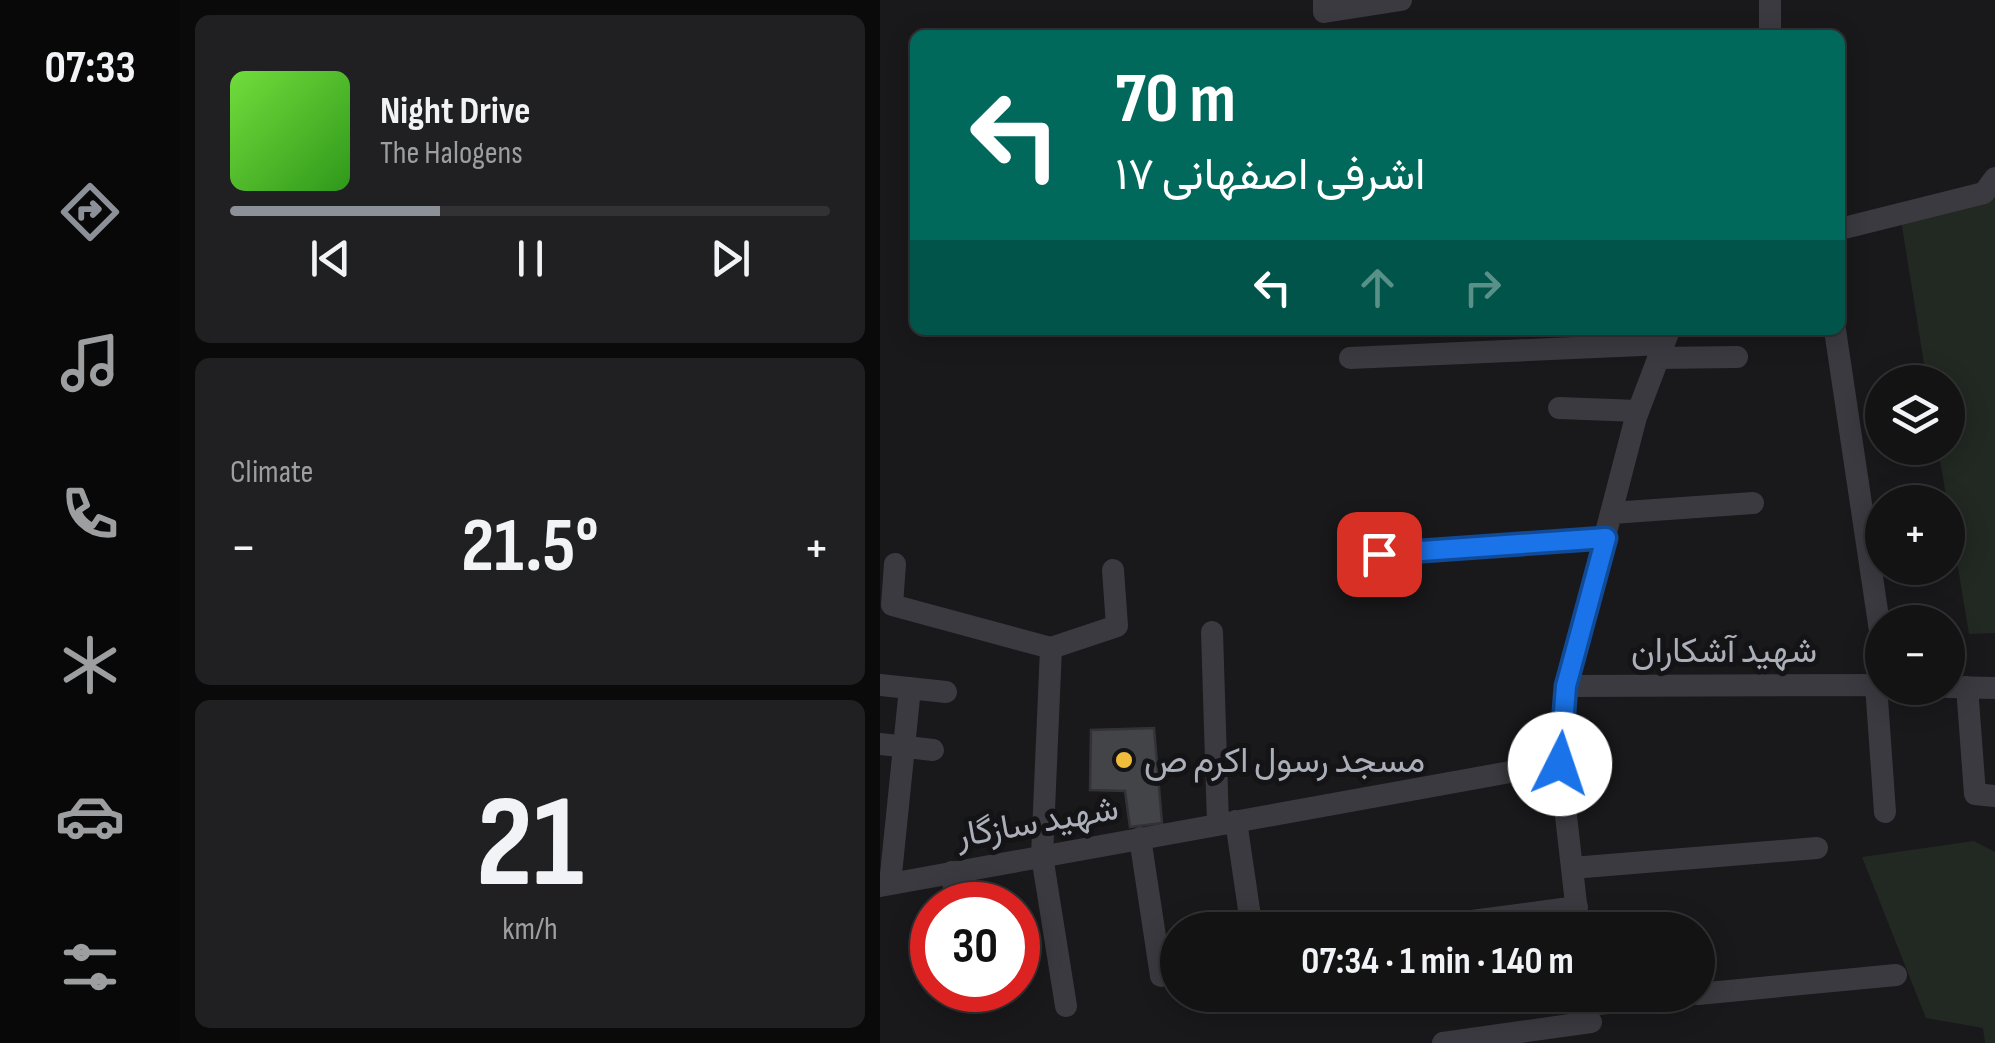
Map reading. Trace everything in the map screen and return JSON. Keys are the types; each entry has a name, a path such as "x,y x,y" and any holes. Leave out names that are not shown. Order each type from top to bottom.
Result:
{"street":[{"path":"1324,0 1324,12 1402,0"},
{"path":"1770,0 1770,30"},
{"path":"1845,228 1989,185"},
{"path":"1836,335 1876,605"},
{"path":"1577,912 1560,764 1566,686 1638,411 1663,344"},
{"path":"1350,358 1663,344 1737,357"},
{"path":"1559,408 1638,411"},
{"path":"1612,514 1753,503"},
{"path":"1379,554 1606,538"},
{"path":"895,564 892,604 1051,648 1117,626 1113,570"},
{"path":"1212,632 1227,822 1248,912"},
{"path":"1051,648 1042,856 1066,1006"},
{"path":"880,685 946,692"},
{"name":"شهید آشکاران","path":"1566,686 1865,686"},
{"path":"1965,687 1995,688"},
{"path":"885,885 910,688"},
{"path":"1881,705 1885,812"},
{"path":"1960,705 1974,794 1995,796"},
{"path":"880,744 934,750"},
{"name":"شهید سازگار","path":"885,885 1560,764"},
{"path":"1140,838 1160,969"},
{"path":"1572,868 1817,848"},
{"path":"952,872 953,882"},
{"path":"1715,992 1896,975"},
{"path":"1443,1043 1590,1016"}],"shaded area":[{"path":"1995,176 1995,633 1969,634 1961,585 1965,585 1965,485 1944,485 1941,465 1965,465 1965,365 1924,365 1900,214"},
{"path":"1974,841 1995,852 1995,1043 1985,1043 1983,1028 1926,1018 1862,857"}],"building":[{"name":"مسجد رسول اکرم ص","path":"1154,728 1162,823 1130,827 1125,791 1090,790 1091,730"}],"place":[{"name":"مسجد رسول اکرم ص","path":"1124,760"}],"route":[{"path":"1379,554 1606,538 1566,686 1560,764"}]}
